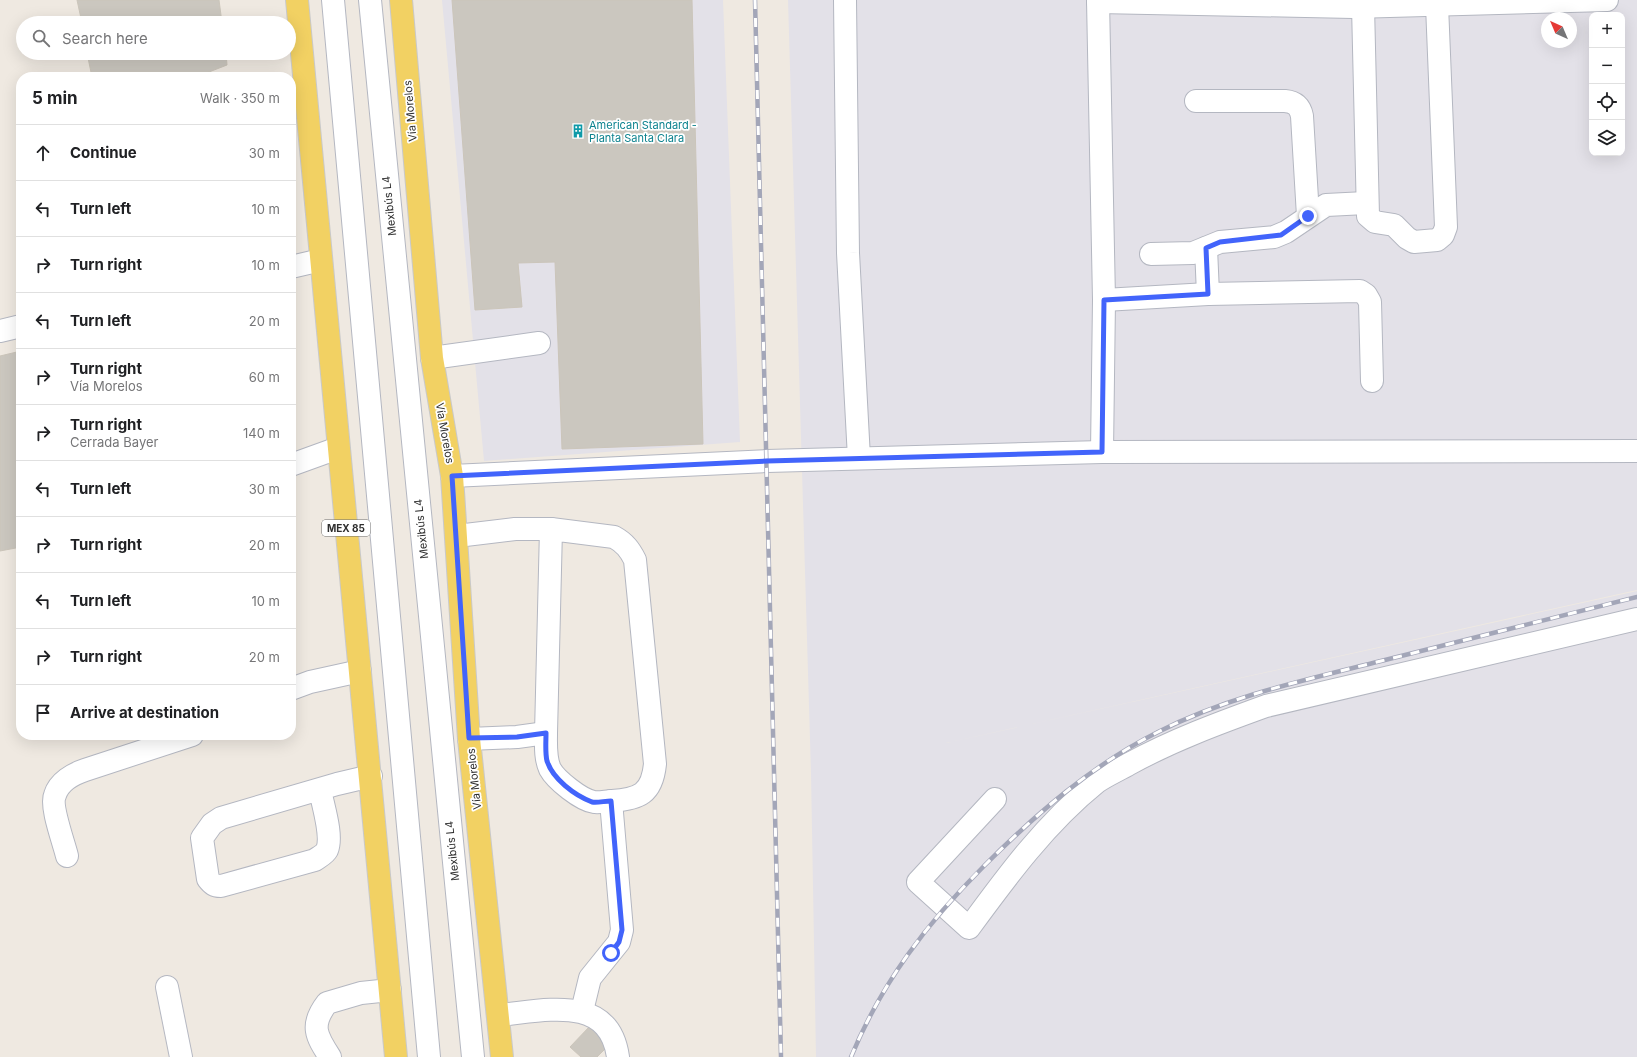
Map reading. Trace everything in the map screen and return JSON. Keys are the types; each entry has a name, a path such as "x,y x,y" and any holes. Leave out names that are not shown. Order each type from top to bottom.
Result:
{"main road":[{"name":"MEX 85","path":"297,0 396,1057"},
{"name":"Vía Morelos","path":"401,0 432,358 452,476 469,738 502,1057"}],"lane":[{"path":"333,0 429,1057"},
{"name":"Mexibús L4","path":"370,0 472,1057"},
{"path":"845,0 848,252 859,458"},
{"path":"1102,452 1104,300 1098,1 1437,5 1606,0"},
{"path":"1356,4 1366,204 1368,216 1371,220 1394,225 1407,238 1414,242 1437,240 1445,231 1437,5"},
{"path":"1196,101 1285,101 1292,102 1297,105 1301,110 1302,116 1308,216"},
{"path":"1151,254 1193,253 1220,242 1281,235 1326,205 1366,204"},
{"path":"1206,248 1208,294"},
{"path":"296,266 321,260"},
{"path":"1104,300 1208,294 1360,291 1364,293 1370,302 1372,381"},
{"path":"0,330 16,327"},
{"path":"432,358 539,343"},
{"path":"296,463 338,448"},
{"path":"452,476 859,458 1102,452 1637,451"},
{"path":"457,536 515,529 551,529 614,538 622,542 630,550 635,560 655,764 654,776 650,785 633,799 594,802 575,793 559,780 551,770 547,759 546,733 551,529"},
{"path":"995,799 918,882 969,928 1013,868 1052,825 1098,781 1154,750 1209,726 1266,706 1637,619"},
{"path":"296,687 310,682 360,671"},
{"path":"469,738 517,737 546,733"},
{"path":"67,856 54,805 54,795 63,783 73,774 177,740"},
{"path":"320,790 329,836 327,851 323,855 315,860 221,886 216,886 210,882 208,879 202,838 212,824 221,818 320,790 370,776"},
{"path":"582,1011 590,978 619,942 622,930 611,801"},
{"path":"167,987 181,1057"},
{"path":"330,1057 321,1044 316,1031 316,1021 327,1003 361,993 390,990"},
{"path":"498,1015 564,1009 582,1011 603,1024 611,1033 618,1057"}],"shaded area":[{"name":"American Standard - Planta Santa Clara","path":"442,0 723,0 740,442 484,461"},
{"path":"788,0 1637,0 1637,590 946,743 1637,591 1637,1057 816,1057 811,773"}],"building":[{"path":"77,0 219,0 221,16 80,16"},
{"name":"American Standard - Planta Santa Clara","path":"452,0 692,0 703,444 562,449 555,262 518,263 522,307 475,310"},
{"path":"88,60 227,60 227,65 209,72 91,72"},
{"path":"16,352 16,548 0,551 0,356"},
{"path":"590,1026 609,1045 597,1057 581,1057 570,1047"}],"railway":[{"path":"755,0 781,1057"},
{"path":"851,1057 863,1030 892,979 925,932 963,887 1045,809 1088,775 1134,745 1185,719 1212,708 1268,690 1637,597"}],"place":[{"name":"American Standard - Planta Santa Clara","path":"578,131"}],"route":[{"path":"611,953 619,942 622,930 611,801 594,802 575,793 559,780 551,770 547,759 546,733 517,737 469,738 452,476 767,461 1102,452 1104,300 1208,294 1206,248 1214,243 1281,235 1308,216"}]}
